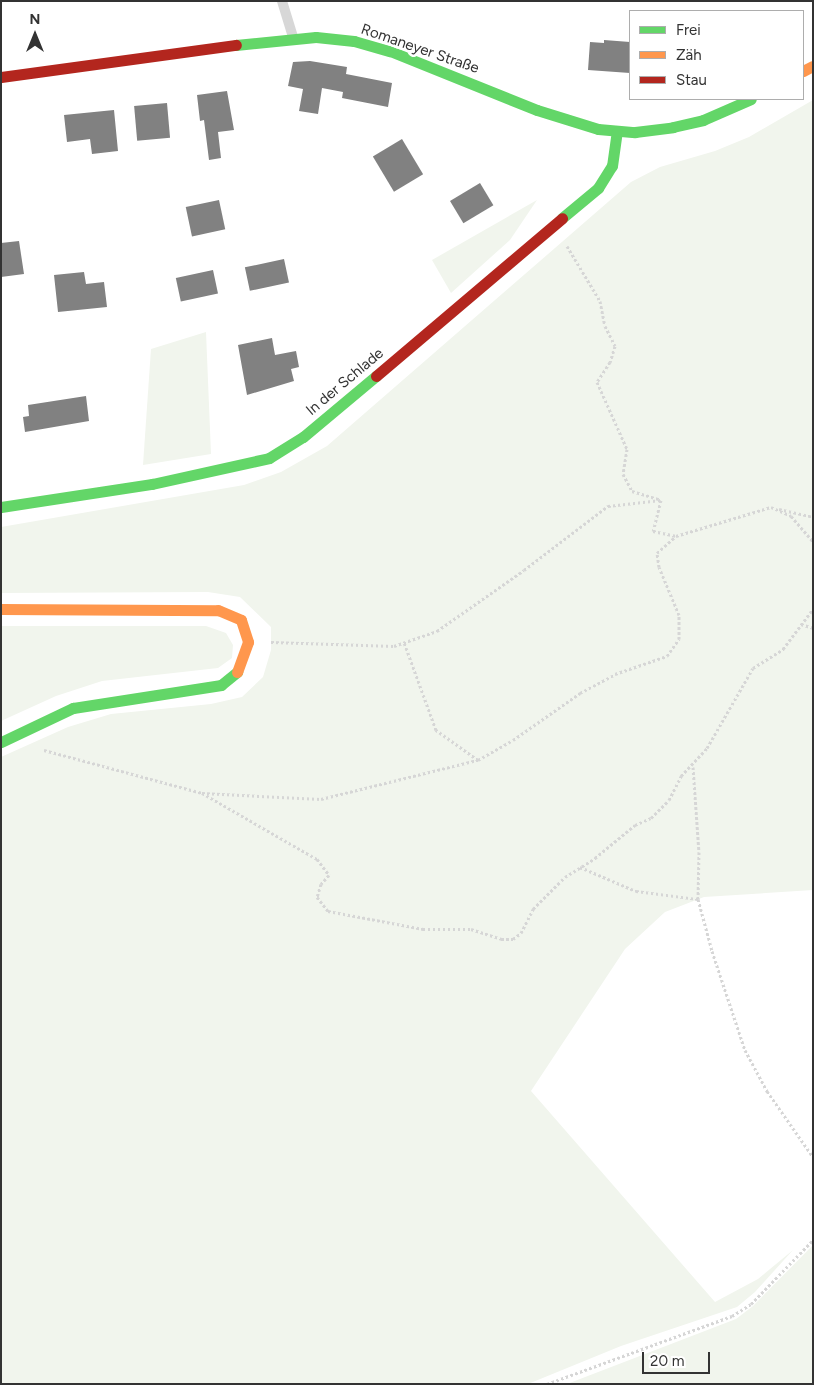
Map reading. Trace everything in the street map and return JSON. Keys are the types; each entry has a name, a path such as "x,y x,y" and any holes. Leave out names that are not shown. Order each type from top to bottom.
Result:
{"street":[{"name":"Romaneyer Straße","path":"1,77 293,38 337,38 370,45 537,110 598,129 617,132 653,130 703,120 749,100"},
{"name":"In der Schlade","path":"1,507 152,484 269,458 303,437 561,219 607,177 617,132"},
{"path":"1,609 218,610 241,620 248,642 240,670 221,685 73,708 1,742"}],"lane":[{"path":"282,1 293,38"}],"path":[{"path":"561,219 569,252 600,301 605,326 615,346 610,362 597,382 627,449 623,474 632,491 661,500"},
{"path":"661,500 652,531 676,536"},
{"path":"248,642 394,646 436,631 524,570 608,506 661,500"},
{"path":"770,508 792,516 813,541"},
{"path":"35,747 202,793 321,799 478,760 513,740 580,693 615,674 667,656 679,639 679,615 659,568 657,552 676,536 770,508 813,516"},
{"path":"202,793 317,859 329,875 321,884 317,897 328,911 423,929 471,929 501,939 513,939 521,933 533,909 579,867 635,825 651,818 669,800 680,776 692,766 727,716 753,668 783,649 813,609"},
{"path":"801,624 813,628"},
{"path":"404,642 436,730 478,760"},
{"path":"692,766 699,852 698,899 728,1003 745,1050 772,1100 813,1157"},
{"path":"579,867 636,891 698,899"},
{"path":"547,1384 732,1316 751,1304 813,1240"}],"shaded area":[{"path":"813,100 813,890 704,897 665,912 625,949 531,1091 715,1302 758,1279 793,1250 755,1292 737,1307 621,1346 528,1384 1,1384 1,757 68,727 111,714 211,704 242,697 263,677 271,650 271,627 240,597 208,592 1,593 1,527 244,485 281,472 327,446 631,182 660,167 715,151 749,137"},
{"path":"537,200 510,240 451,293 432,260"},
{"path":"206,332 211,454 143,465 151,349"},
{"path":"1,626 206,626 226,633 233,645 232,658 218,668 102,681 56,696 1,721"},
{"path":"813,1245 813,1384 567,1384 736,1319 753,1306"}],"building":[{"path":"604,40 629,42 629,73 588,70 590,42 604,43"},
{"path":"310,61 347,67 346,74 392,83 388,107 342,98 343,92 322,88 318,114 299,111 303,89 288,86 293,62"},
{"path":"227,91 234,130 218,132 221,158 209,160 204,120 200,121 197,95"},
{"path":"167,103 170,138 137,141 134,106"},
{"path":"114,110 118,151 92,154 90,139 67,142 64,115"},
{"path":"402,139 423,174 394,192 373,157"},
{"path":"480,183 493,205 463,223 450,201"},
{"path":"219,200 225,229 192,236 186,207"},
{"path":"19,241 24,274 1,277 1,243"},
{"path":"284,259 289,282 250,291 245,267"},
{"path":"213,270 218,293 181,301 176,278"},
{"path":"84,272 86,284 104,282 107,307 58,312 54,275"},
{"path":"272,338 275,355 296,351 299,367 291,369 294,381 247,395 238,345"},
{"path":"86,396 89,421 25,432 23,417 29,416 28,405"}],"traffic: fast":[{"path":"236,45 316,37 354,41 390,51 537,110 598,129 635,132 673,127 703,120 749,100"},
{"path":"562,218 598,188 612,166 617,132"},
{"path":"1,507 152,484 269,458 303,437 376,376"},
{"path":"1,742 73,708 221,685 237,672"}],"traffic: slow":[{"path":"804,70 813,66"},
{"path":"1,609 218,610 241,620 248,642 237,672"}],"traffic: jam":[{"path":"1,77 236,45"},
{"path":"376,376 562,218"}]}
